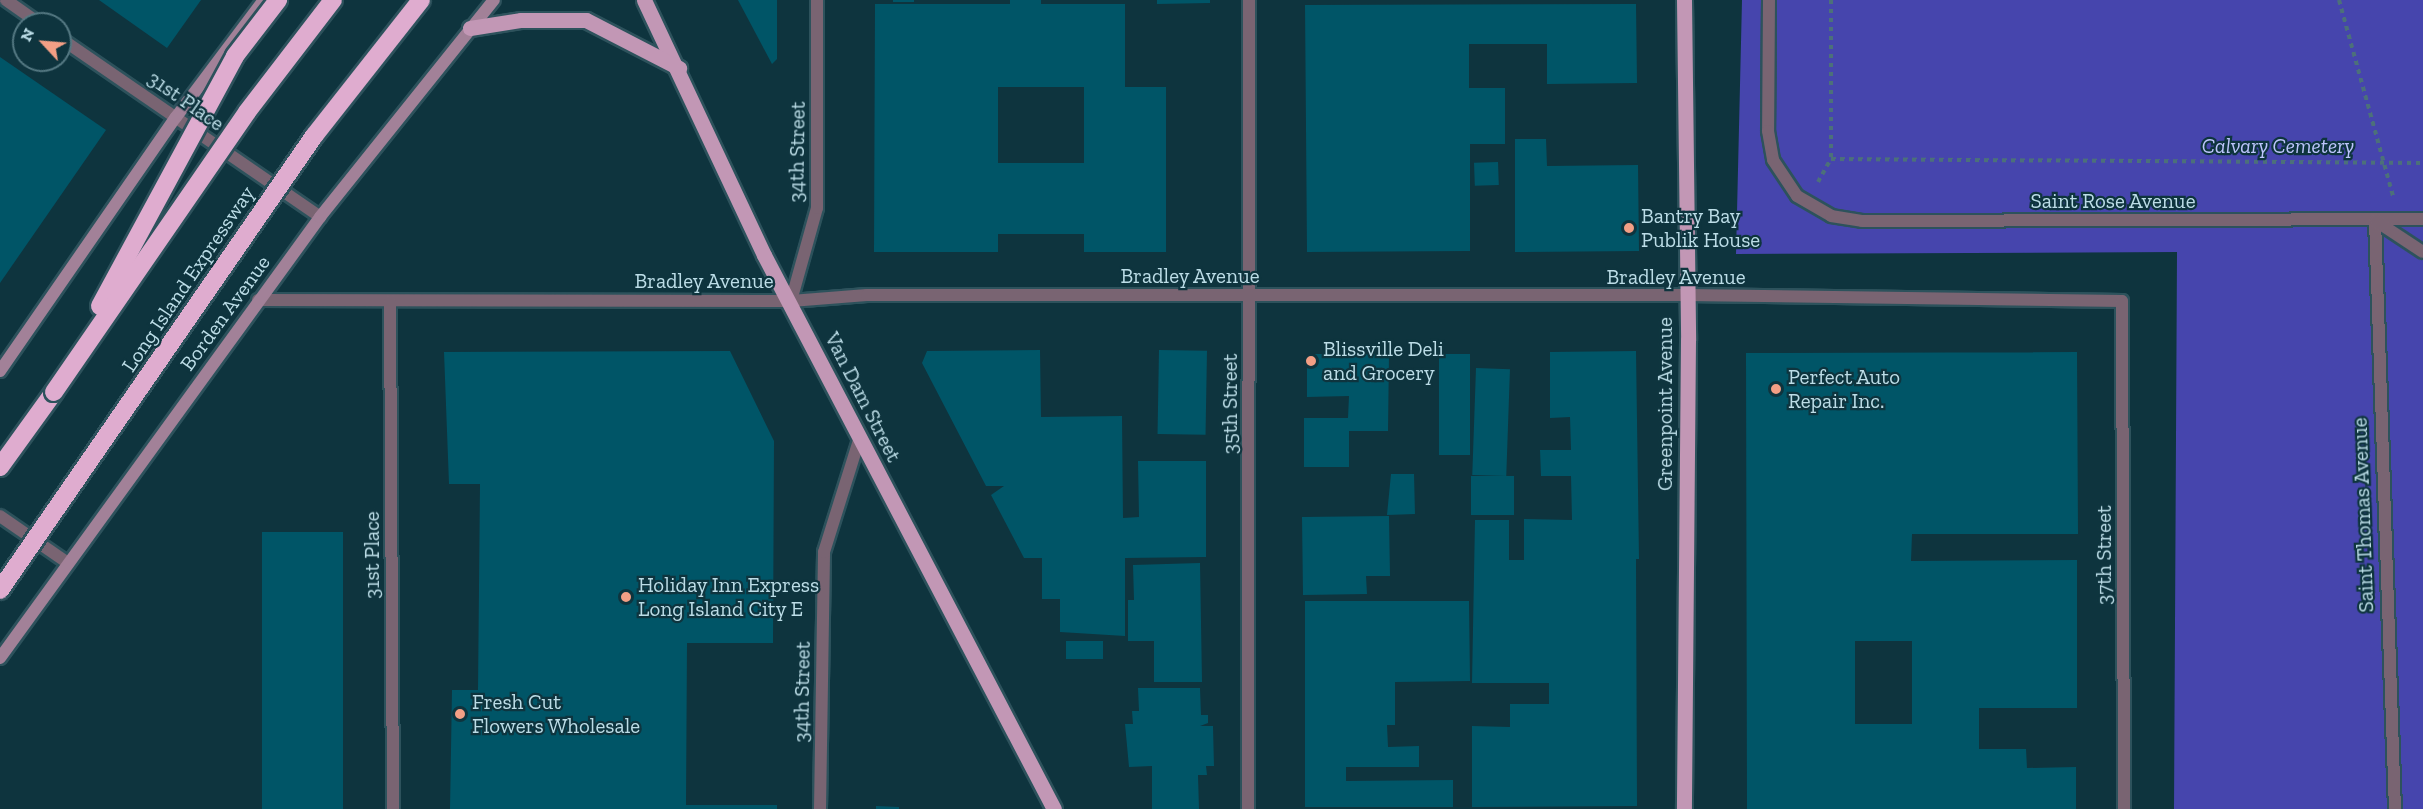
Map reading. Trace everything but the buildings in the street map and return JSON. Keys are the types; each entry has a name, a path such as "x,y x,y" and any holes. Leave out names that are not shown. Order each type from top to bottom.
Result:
{"highway":[{"path":"54,392 235,56 279,0"},
{"path":"0,468 227,139 333,0"},
{"name":"Long Island Expressway","path":"0,590 314,136 421,0"}],"main road":[{"path":"0,371 176,117 264,0"},
{"name":"Borden Avenue","path":"0,658 320,217 494,0"},
{"name":"Van Dam Street","path":"644,0 679,68 764,255 791,301 1053,809"},
{"name":"Greenpoint Avenue","path":"1684,0 1686,295 1684,809"},
{"path":"470,28 522,20 586,20 679,68"}],"street":[{"path":"6,0 23,12"},
{"name":"34th Street","path":"791,301 817,208 817,0"},
{"name":"35th Street","path":"1248,809 1249,0"},
{"name":"Saint Rose Avenue","path":"1769,0 1770,145 1788,187 1807,202 1831,216 1862,221 2423,219"},
{"name":"31st Place","path":"72,46 320,217"},
{"path":"2375,220 2423,252"},
{"name":"Saint Thomas Avenue","path":"2375,220 2395,809"},
{"name":"Bradley Avenue","path":"258,300 791,301 867,295 1686,295 2122,301"},
{"name":"37th Street","path":"2122,301 2124,809"},
{"name":"31st Place","path":"390,302 393,809"},
{"name":"34th Street","path":"820,809 824,552 860,437"},
{"path":"0,516 68,563"}],"path":[{"path":"1831,0 1831,159 2385,165 2423,163"},
{"path":"2338,0 2400,220"}],"green space":[{"name":"Calvary Cemetery","path":"1742,0 2423,0 2423,809 2174,809 2177,252 1736,254"}],"place":[{"name":"Bantry Bay Publik House","path":"1629,228"},
{"name":"Blissville Deli and Grocery","path":"1311,361"},
{"name":"Perfect Auto Repair Inc.","path":"1776,389"},
{"name":"Holiday Inn Express Long Island City E","path":"626,597"},
{"name":"Fresh Cut Flowers Wholesale","path":"460,714"}]}
